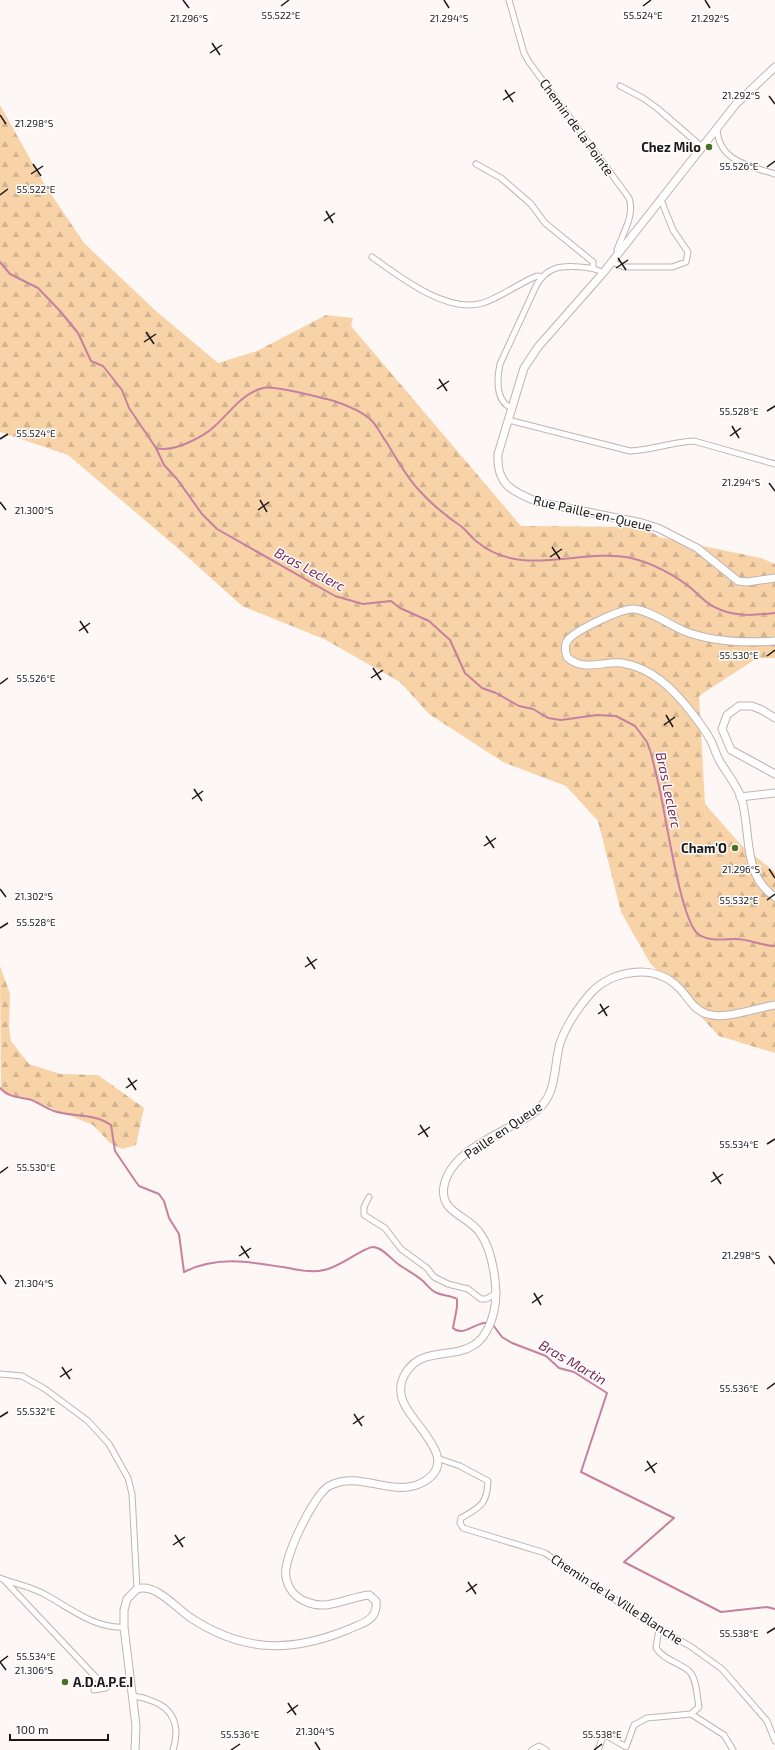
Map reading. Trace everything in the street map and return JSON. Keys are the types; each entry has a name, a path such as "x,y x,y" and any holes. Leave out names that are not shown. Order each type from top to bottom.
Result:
{"main road":[{"name":"Rue Paille-en-Queue","path":"775,67 736,104 612,262 538,347 524,368 498,454 497,464 501,478 512,490 538,502 642,523 658,528 697,548 738,581 747,582 775,578"},
{"path":"775,641 741,641 698,635 646,612 632,608 616,613 575,634 565,646 567,657 578,665 620,663 640,668 661,680 684,703 705,729 718,759 740,797 749,857 753,871 760,883 775,897"},
{"path":"775,718 752,706 739,706 727,715 722,729 731,750 775,774"},
{"path":"740,797 775,793"},
{"name":"Paille en Queue","path":"437,1458 430,1439 405,1408 400,1389 403,1378 414,1363 422,1358 434,1354 459,1350 477,1344 488,1328 493,1316 497,1293 488,1251 482,1236 473,1225 455,1214 445,1203 443,1187 447,1176 455,1164 468,1152 487,1139 536,1112 544,1104 552,1090 560,1045 564,1033 581,1006 599,985 610,978 649,973 660,975 676,985 699,1010 708,1015 726,1015 775,1004"},
{"path":"135,1750 136,1726 134,1697 124,1627 124,1610 127,1599 137,1588 147,1588 155,1592 191,1619 212,1629 247,1643 263,1646 278,1647 293,1645 331,1636 370,1620 377,1610 376,1601 369,1595 357,1596 322,1606 304,1601 294,1595 285,1574 289,1556 312,1503 327,1487 349,1480 398,1488 413,1486 422,1483 436,1470 437,1458"}],"street":[{"name":"Chemin de la Pointe","path":"509,0 524,53 529,62 629,198 632,206 631,214 617,250 619,253"},
{"path":"620,86 643,98 702,147"},
{"path":"717,127 717,139 723,149 734,160 775,174"},
{"path":"476,164 500,178 531,204 545,223 593,262 593,268"},
{"path":"612,262 624,267 672,267 686,262 688,252 672,230 661,200"},
{"path":"372,258 428,294 442,300 460,303 484,303 530,279 537,276 542,277"},
{"path":"512,408 503,401 498,386 500,364 537,284 542,277 554,269 593,268 603,273"},
{"path":"508,420 630,451 648,450 681,442 694,441 775,464"},
{"path":"370,1197 364,1207 364,1215 385,1228 401,1249 427,1268 434,1276 448,1284 468,1289 480,1299 486,1299 497,1293"},
{"path":"0,1374 22,1376 45,1389 88,1421 108,1444 128,1478 132,1494 137,1588"},
{"name":"Chemin de la Ville Blanche","path":"437,1458 460,1466 488,1481 487,1494 481,1506 461,1518 460,1523 463,1528 545,1553 659,1629 690,1646 722,1669 767,1721 775,1741"},
{"path":"2,1579 45,1595 74,1613 101,1623 124,1627"},
{"path":"2,1579 106,1688 94,1690"},
{"path":"598,1750 604,1734 626,1747 634,1725 647,1718 691,1714 699,1707 695,1683 690,1672 660,1654 656,1648 659,1629"},
{"path":"134,1697 139,1696 157,1703 168,1710 173,1717 175,1726 175,1742 173,1750"},
{"path":"691,1714 724,1735 733,1750"},
{"path":"532,1750 539,1746 546,1750"}],"green space":[{"path":"0,105 43,182 84,243 156,311 218,363 257,351 326,315 353,318 351,326 521,526 633,527 635,521 659,537 761,558 775,564 775,658 757,658 699,696 705,804 741,845 775,872 775,1053 719,1036 650,963 621,912 598,821 566,786 503,762 429,714 400,682 324,639 242,606 173,544 68,455 0,432"},
{"path":"0,966 10,994 9,1027 11,1041 29,1064 60,1074 98,1075 144,1108 136,1145 122,1149 110,1143 93,1125 29,1099 12,1096 1,1089"}],"waterway":[{"path":"0,262 10,274 38,288 60,311 78,333 91,361 103,366 122,390 129,408 156,448 171,448 196,439 215,426 249,394 263,388 277,388 334,401 348,406 370,419 377,427 405,472 420,492 438,509 461,526 476,541 494,552 512,559 532,561 591,556 631,558 655,566 671,574 692,589 709,604 721,610 741,615 775,613"},
{"name":"Bras Leclerc","path":"156,448 164,465 177,479 202,514 217,529 335,596 363,604 391,601 400,608 429,621 450,640 465,673 482,688 496,693 519,706 533,709 548,718 561,720 597,715 616,716 635,726 647,742 651,753 679,887 691,925 702,937 717,940 741,939 775,946"},
{"name":"Bras Martin","path":"0,1088 9,1095 31,1100 54,1111 90,1117 104,1121 111,1125 115,1151 136,1182 139,1186 159,1194 164,1201 169,1218 179,1234 184,1272 210,1263 235,1261 306,1271 320,1271 337,1266 364,1250 373,1247 383,1251 398,1264 423,1281 433,1291 457,1299 453,1328 457,1331 462,1331 480,1324 489,1323"},
{"name":"Bras Martin","path":"493,1325 502,1337 512,1343 546,1356 559,1368 574,1372 607,1393 581,1472 674,1518 624,1562 721,1612 767,1607 775,1609"}],"place":[{"name":"Chez Milo","path":"709,147"},
{"name":"Cham'O","path":"735,848"},
{"name":"A.D.A.P.E.I","path":"65,1682"}]}
